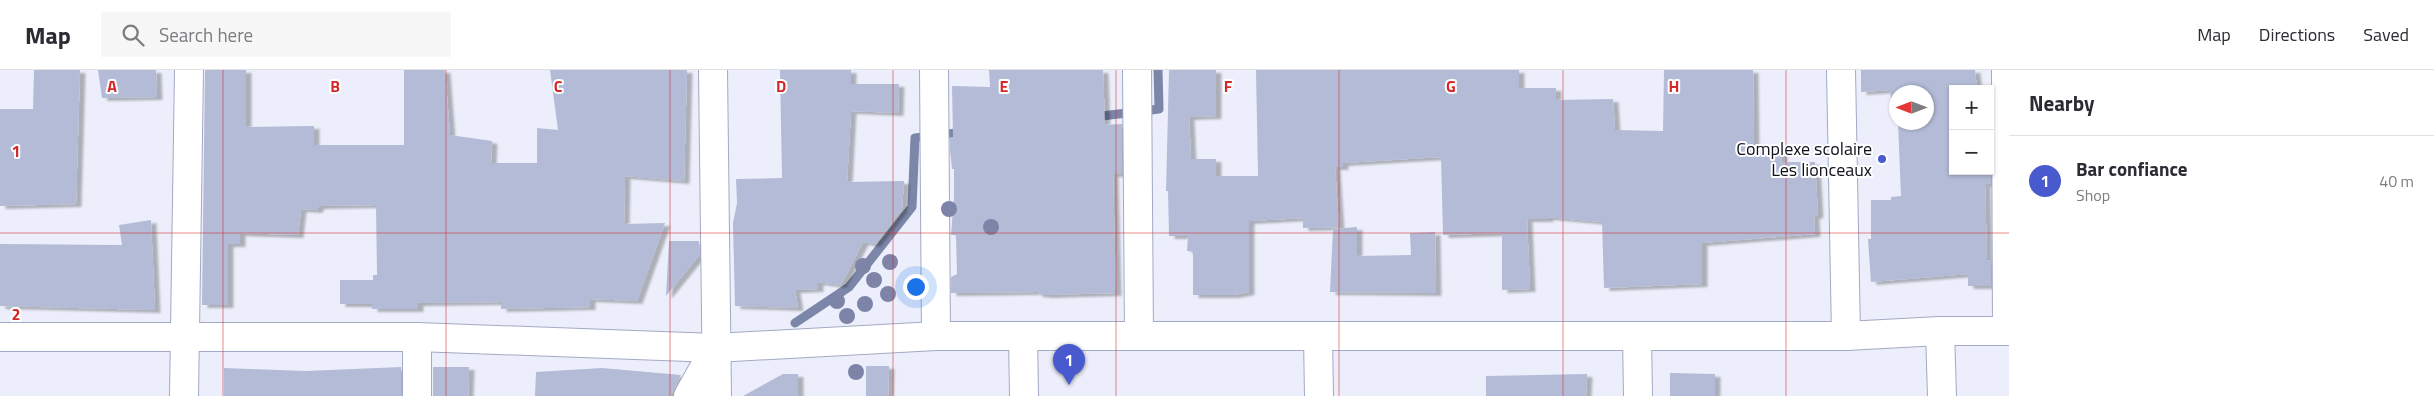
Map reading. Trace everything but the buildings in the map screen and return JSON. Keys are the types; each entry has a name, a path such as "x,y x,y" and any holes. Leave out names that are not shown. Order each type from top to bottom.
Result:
{"street":[{"path":"184,396 189,70"},
{"path":"714,70 715,348 717,396"},
{"path":"934,70 936,336"},
{"path":"1138,70 1139,336"},
{"path":"1841,70 1846,336"},
{"path":"0,337 417,337 715,348 936,336 1846,336 1940,331 2008,331 2007,81"},
{"path":"1940,331 1942,396"},
{"path":"1023,336 1024,396"},
{"path":"1318,336 1319,396"},
{"path":"1637,336 1638,396"},
{"path":"417,337 417,396"},
{"path":"688,396 715,348"}],"waterway":[{"path":"1094,117 1159,109 1158,70"},
{"path":"795,323 849,287 912,207 915,138 964,132"}],"place":[{"name":"Complexe scolaire Les lionceaux","path":"1882,159"},
{"name":"Bar confiance","path":"1069,385"}]}
